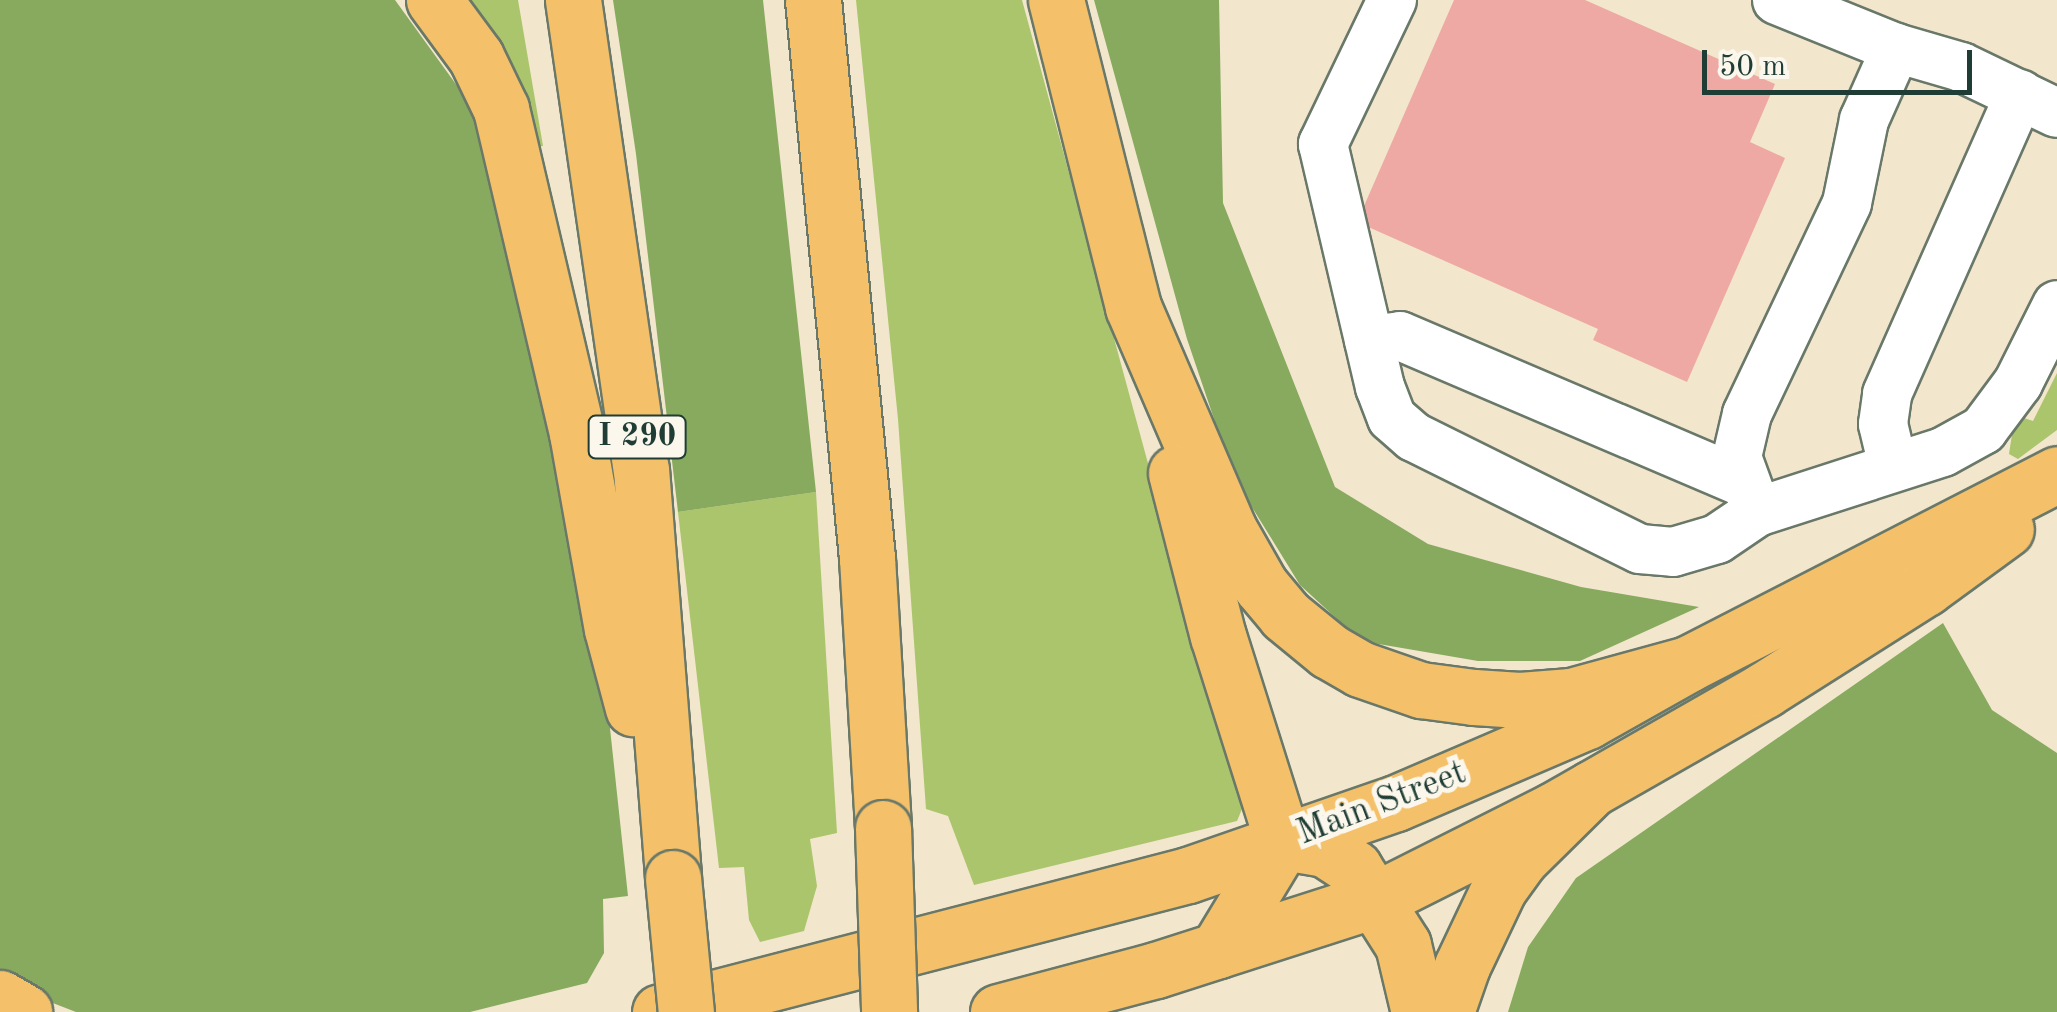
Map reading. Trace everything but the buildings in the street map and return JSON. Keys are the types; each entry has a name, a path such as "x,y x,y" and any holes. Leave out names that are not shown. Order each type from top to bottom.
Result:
{"main road":[{"path":"434,0 476,57 501,109 576,433 612,629 670,857"},
{"name":"I 290","path":"573,0 641,469 670,857 686,1012"},
{"path":"813,0 867,558 889,1012"},
{"path":"1056,0 1218,636 1283,842 1216,951"},
{"path":"1133,307 1204,475 1260,586 1285,615 1329,652 1374,675 1421,690 1520,700 1571,696 1688,664"},
{"name":"Main Street","path":"660,1012 1188,875 1396,803 1587,721 1688,664 2057,474"},
{"name":"Main Street","path":"998,1012 1216,951 1377,899 1591,789 1859,632 2003,532 2057,484"},
{"path":"1446,1012 1462,966 1499,888 1520,859 1591,789"},
{"path":"1283,842 1325,849 1354,868 1403,945 1419,1012"},
{"path":"0,998 24,1012"}],"lane":[{"path":"1392,0 1323,144 1368,340 1392,418 1414,436 1640,550 1673,552 1717,539 1750,497"},
{"path":"1777,0 1896,48 1961,67 2039,103 1887,394 1882,424 1894,466"},
{"path":"1750,497 1737,457 1747,414 1847,204 1864,120 1896,48"},
{"path":"1368,340 1400,336 1750,497 1943,452 1983,430 2018,384 2057,306"}],"green space":[{"path":"0,0 395,0 476,112 499,188 606,691 628,896 603,899 604,953 587,983 470,1012 76,1012 27,993 0,972"},
{"path":"452,0 518,0 543,146 530,147"},
{"path":"613,0 763,0 816,492 678,512 636,154"},
{"path":"856,0 1022,0 1242,809 1237,821 974,885 948,816 926,809 898,419"},
{"path":"1094,0 1219,0 1223,203 1335,487 1428,544 1581,587 1699,607 1580,661 1478,661 1361,641 1300,585 1234,478 1187,339"},
{"path":"2057,373 2057,430 2018,459 2009,454 2015,415 2033,421"},
{"path":"816,492 837,833 810,839 817,886 804,931 760,942 749,920 744,867 719,868 678,512"},
{"path":"1943,623 1992,710 2057,753 2057,1012 1508,1012 1528,947 1576,878"}]}
